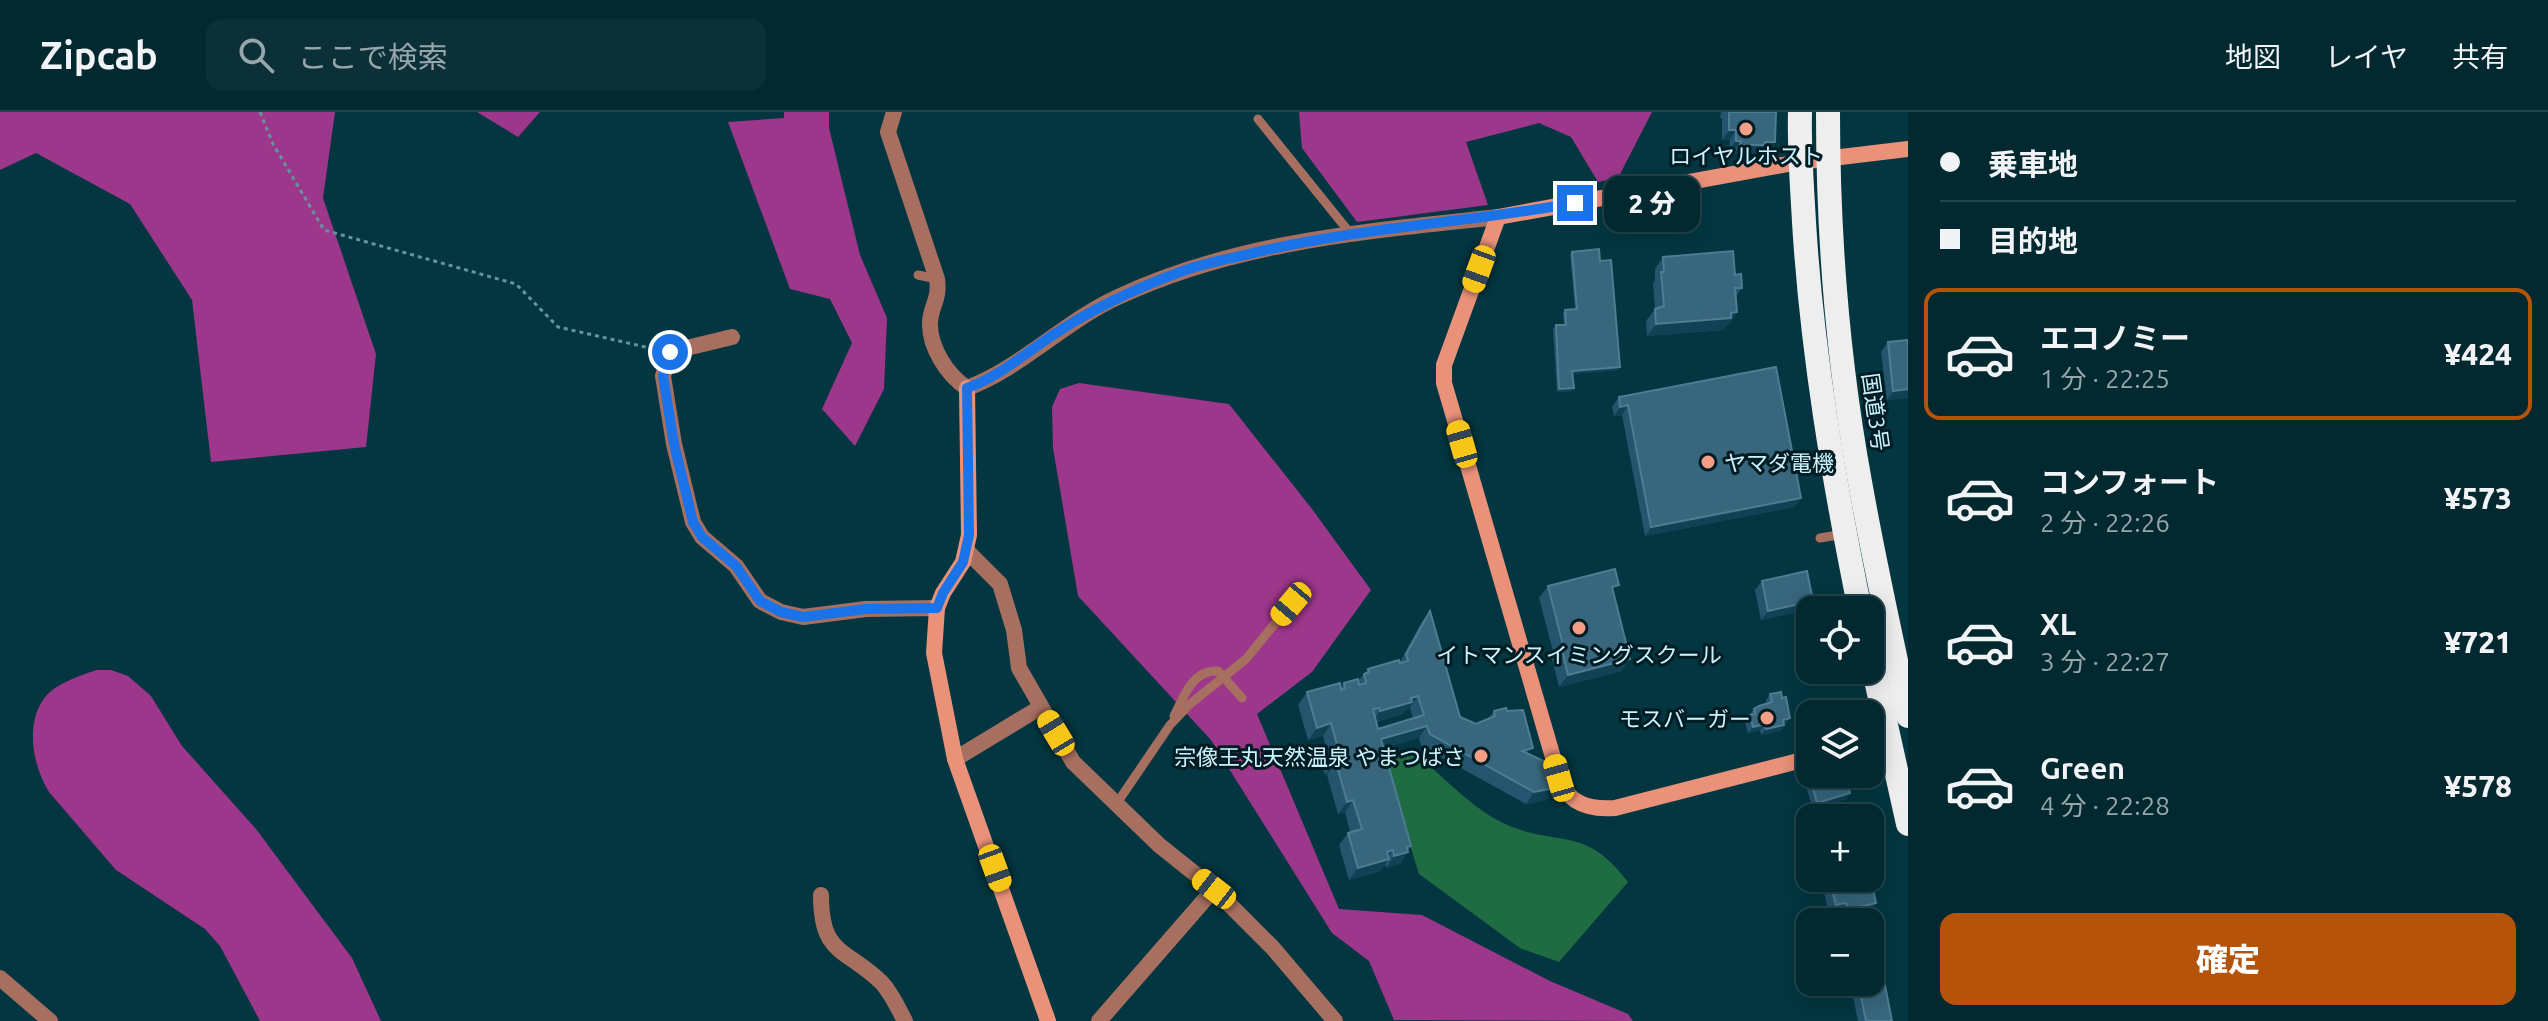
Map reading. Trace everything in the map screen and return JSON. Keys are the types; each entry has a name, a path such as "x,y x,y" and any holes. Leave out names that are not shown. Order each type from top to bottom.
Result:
{"highway":[{"path":"1800,112 1799,162 1808,288 1817,362 1857,596"},
{"name":"国道3号","path":"1828,112 1831,217 1843,359 1859,480 1908,716"},
{"path":"1884,752 1908,824"}],"street":[{"path":"894,112 888,132 937,279 939,294 930,321 933,338 954,379 967,388"},
{"path":"967,388 994,375 1116,297 1183,270 1293,243 1350,233 1498,217 1799,162 1908,149"},
{"path":"1498,217 1444,365 1444,383 1562,787 1582,806 1597,810 1796,762"},
{"path":"732,337 670,352 663,376 674,444 693,522 702,537 736,566 760,601 781,612 803,617 866,609 937,608"},
{"path":"967,388 969,535 967,551 937,608 934,653 955,759 1048,1021"},
{"path":"967,551 1000,584 1014,630 1019,668 1073,762 1085,777 1117,803 1159,845 1214,889 1272,947 1335,1021"},
{"path":"955,759 1041,707"},
{"path":"1099,1021 1214,889"},
{"path":"821,895 823,930 831,944 885,986 905,1021"},
{"path":"0,978 50,1021"}],"lane":[{"path":"1258,119 1350,233"},
{"path":"918,275 937,279"},
{"path":"1820,538 1845,534"},
{"path":"1170,725 1246,659 1291,604"},
{"path":"1117,803 1170,725 1183,697 1201,672 1218,671 1242,698"}],"path":[{"path":"260,112 273,144 324,230 516,284 558,327 670,352"}],"shaded area":[{"path":"0,112 335,112 323,198 376,354 366,447 211,462 192,300 130,204 36,153 0,170"},
{"path":"477,112 540,112 518,137"},
{"path":"784,112 829,112 829,128 860,255 887,318 884,389 855,446 822,409 852,343 830,299 790,289 728,122 784,118"},
{"path":"1299,112 1652,112 1618,178 1598,182 1571,137 1539,123 1466,142 1488,205 1357,222 1302,148"},
{"path":"1079,383 1229,404 1371,590 1312,672 1257,714 1339,909 1422,915 1550,981 1628,1014 1633,1021 1394,1020 1369,961 1332,933 1211,740 1078,596 1053,448 1052,407 1060,389"},
{"path":"96,670 111,670 128,676 151,696 182,746 256,829 352,958 381,1021 260,1021 220,946 205,929 116,870 49,792 39,770 33,744 39,707 56,687"},
{"path":"1413,751 1493,818 1524,831 1584,844 1612,864 1628,882 1559,962 1520,948 1419,874 1384,760"}],"building":[{"name":"ロイヤルホスト","path":"1729,112 1776,112 1775,142 1740,145 1741,141 1736,141 1736,130 1729,130"},
{"path":"1599,249 1600,261 1611,260 1620,367 1572,371 1574,388 1559,389 1556,325 1566,325 1565,310 1577,309 1572,252"},
{"path":"1733,251 1735,275 1741,274 1742,288 1735,288 1737,312 1731,313 1731,318 1656,324 1655,309 1664,306 1663,257"},
{"path":"1908,340 1908,389 1893,391 1888,342"},
{"name":"ヤマダ電機","path":"1776,367 1801,498 1651,527 1628,405 1620,407 1619,397"},
{"name":"イトマンスイミングスクール","path":"1615,569 1619,585 1612,587 1630,659 1568,675 1548,586"},
{"path":"1807,571 1812,596 1796,596 1796,605 1768,611 1762,581"},
{"name":"宗像王丸天然温泉 やまつばさ","path":"1430,611 1460,717 1476,724 1495,716 1494,711 1506,708 1507,711 1523,710 1533,748 1522,751 1548,763 1555,788 1534,792 1430,734 1427,726 1381,739 1411,846 1407,847 1408,852 1394,856 1393,850 1387,852 1389,859 1358,868 1348,833 1362,829 1353,800 1347,802 1336,762 1333,763 1332,757 1339,752 1331,723 1317,728 1307,692 1340,683 1341,690 1345,688 1344,683 1358,679 1359,685 1366,683 1364,674 1369,672 1368,669 1399,660 1400,663 1408,661 1406,654","holes":["1418,696 1424,715 1378,729 1373,709 1379,708 1380,711 1412,702 1411,698"]},
{"name":"モスバーガー","path":"1781,692 1782,698 1786,697 1790,718 1783,720 1784,725 1766,729 1765,724 1753,727 1750,715 1755,714 1754,709 1772,702 1770,694"},
{"path":"1813,788 1849,788 1850,793 1817,803"},
{"path":"1833,892 1874,892 1876,903 1856,908 1847,908 1846,903 1836,905"},
{"path":"1884,980 1892,1021 1866,1021 1861,996 1884,996"}],"place":[{"name":"ロイヤルホスト","path":"1746,129"},
{"name":"ヤマダ電機","path":"1708,462"},
{"name":"イトマンスイミングスクール","path":"1579,628"},
{"name":"モスバーガー","path":"1767,718"},
{"name":"宗像王丸天然温泉 やまつばさ","path":"1481,756"}],"route":[{"path":"670,352 663,376 674,444 693,522 702,537 736,566 760,601 781,612 803,617 866,609 937,608 967,551 967,388 1014,363 1116,297 1183,270 1293,243 1350,233 1498,217 1575,203"}]}
